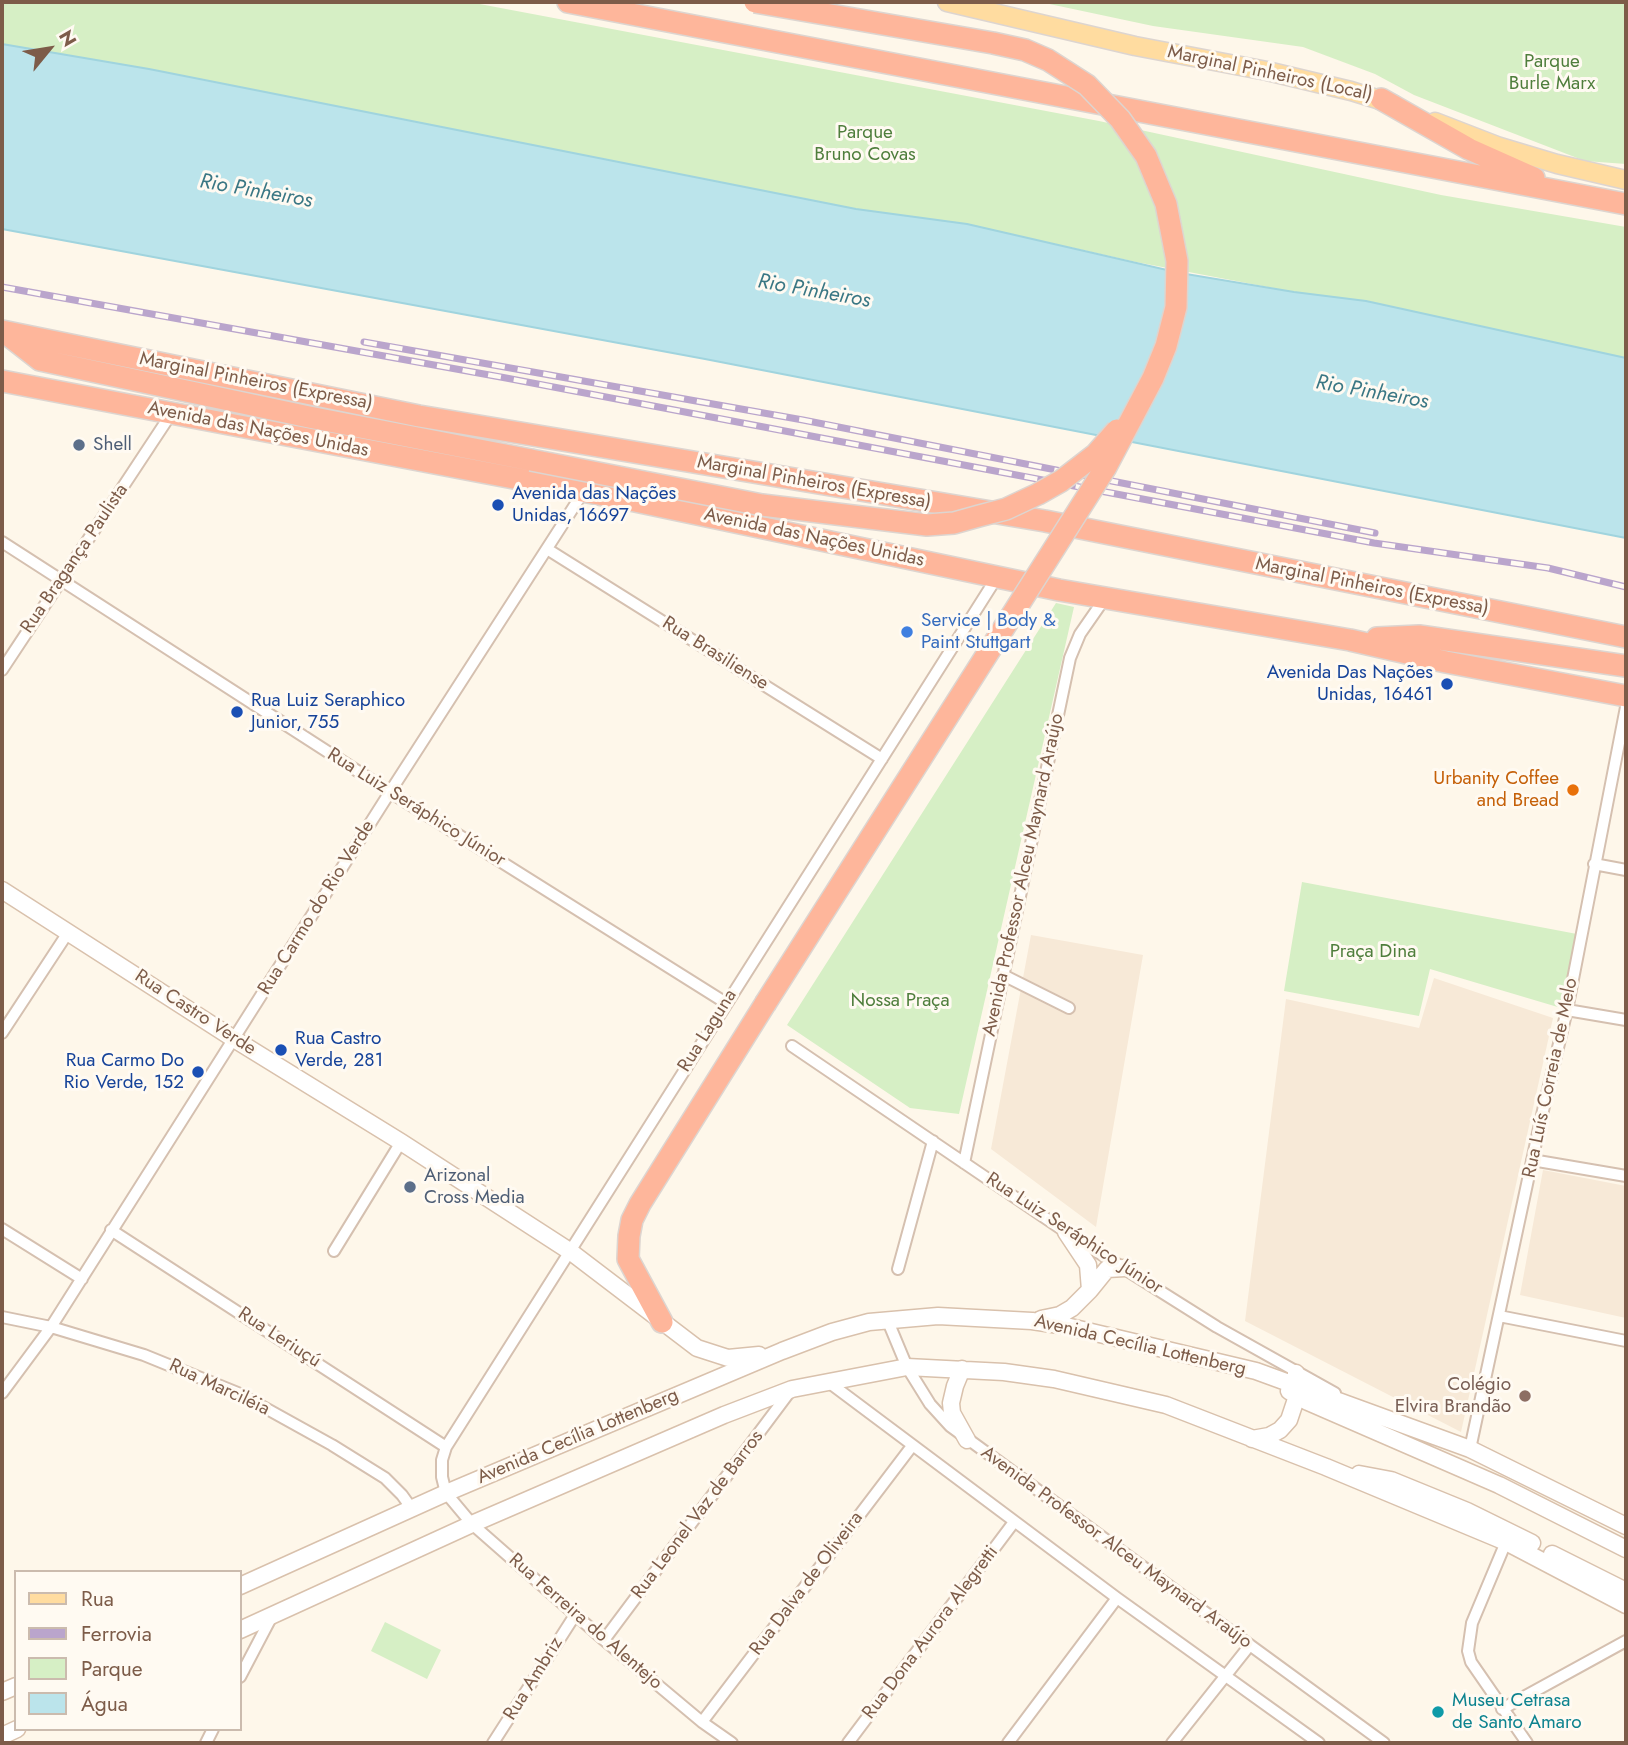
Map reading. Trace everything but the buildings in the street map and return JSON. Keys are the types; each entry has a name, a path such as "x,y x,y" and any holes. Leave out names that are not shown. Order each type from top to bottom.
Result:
{"highway":[{"path":"568,2 1626,204"},
{"path":"662,1322 628,1259 632,1220 640,1204 1087,498 1142,401 1166,346 1176,307 1177,261 1166,204 1146,156 1120,119 1087,85 1048,60 1025,50 755,2"},
{"path":"1381,99 1469,149 1572,194"},
{"path":"3,331 40,360 309,417 762,505 927,525 954,523 1006,509 1061,481 1096,454 1142,401"},
{"name":"Marginal Pinheiros (Expressa)","path":"3,331 419,415 1045,521 1626,637"},
{"name":"Avenida das Nações Unidas","path":"2,381 584,491 1059,590 1107,596 1350,640 1446,662 1626,696"},
{"path":"1350,640 1419,636 1626,666"}],"main road":[{"name":"Marginal Pinheiros (Local)","path":"947,2 1135,46 1267,71 1381,99 1497,146 1557,164 1626,180"},
{"name":"Rua Castro Verde","path":"2,890 571,1252 697,1348 718,1357 747,1357 782,1351"},
{"path":"1066,1232 1088,1265 1090,1290"},
{"path":"1032,1321 1060,1315 1072,1308 1107,1269 1125,1268"},
{"name":"Avenida Cecília Lottenberg","path":"242,1585 446,1493 782,1351 832,1332 887,1319 938,1316 1032,1321 1066,1326 1256,1371 1298,1386"},
{"name":"Avenida Cecília Lottenberg","path":"242,1629 472,1524 724,1415 792,1389 907,1367 962,1369 1054,1379 1166,1405 1326,1467 1506,1542 1626,1605"},
{"path":"962,1369 951,1403 952,1413 967,1440"},
{"path":"1298,1386 1471,1449 1626,1526"},
{"path":"1252,1439 1269,1436 1280,1430 1294,1411 1298,1386"},
{"path":"1298,1386 1626,1549"},
{"path":"1326,1467 1391,1480 1467,1511 1626,1591"}],"street":[{"name":"Rua Bragança Paulista","path":"2,670 171,414"},
{"name":"Rua Carmo do Rio Verde","path":"2,1393 51,1327 82,1279 584,491"},
{"name":"Rua Luiz Seráphico Júnior","path":"2,542 390,792 726,1003"},
{"name":"Rua Brasiliense","path":"547,549 882,759"},
{"name":"Rua Laguna","path":"446,1493 441,1467 446,1447 997,577"},
{"name":"Avenida Professor Alceu Maynard Araújo","path":"964,1163 1070,658 1080,634 1107,596"},
{"name":"Rua Luís Correia de Melo","path":"1471,1449 1532,1160 1567,1010 1626,707"},
{"path":"1594,864 1626,870"},
{"path":"2,1033 69,931"},
{"path":"1003,975 1069,1008"},
{"path":"1567,1010 1626,1020"},
{"name":"Rua Luiz Seráphico Júnior","path":"792,1046 1066,1232 1217,1327 1298,1386"},
{"path":"898,1269 933,1141"},
{"path":"334,1251 401,1142"},
{"path":"1532,1160 1626,1176"},
{"path":"2,1228 82,1279"},
{"name":"Rua Leriuçú","path":"111,1230 446,1447"},
{"path":"1499,1316 1626,1340"},
{"name":"Rua Marciléia","path":"2,1317 51,1327 144,1355 240,1394 385,1478 412,1509"},
{"name":"Avenida Professor Alceu Maynard Araújo","path":"887,1319 907,1367 941,1417 967,1440 1384,1743"},
{"name":"Avenida Professor Alceu Maynard Araújo","path":"827,1381 1116,1598 1319,1743"},
{"name":"Rua Leonel Vaz de Barros","path":"604,1640 792,1389"},
{"name":"Rua Dalva de Oliveira","path":"702,1722 912,1446"},
{"name":"Rua Ferreira do Alentejo","path":"446,1493 472,1524 575,1615 702,1722 732,1743"},
{"name":"Rua Dona Aurora Alegretti","path":"848,1743 1014,1522"},
{"path":"1506,1542 1472,1623 1468,1651 1471,1662 1527,1743"},
{"path":"1008,1743 1116,1598"},
{"name":"Rua Ambriz","path":"494,1743 575,1615"},
{"path":"242,1673 272,1616"},
{"path":"1502,1709 1626,1641"},
{"path":"1172,1743 1250,1645"}],"shaded area":[{"path":"1031,935 1143,955 1096,1227 991,1149"},
{"path":"1434,978 1553,1018 1461,1432 1245,1321 1286,999 1419,1028"},
{"path":"1543,1170 1626,1186 1626,1318 1520,1295"}],"green space":[{"name":"Parque Bruno Covas","path":"2,2 469,2 1099,121 1441,195 1626,227 1626,358 1366,301 1294,292 1136,262 967,224 856,209 149,69 2,44"},
{"name":"Parque Burle Marx","path":"1040,2 1626,2 1626,164 1585,161 1414,95 1375,74 1303,47 1153,26"},
{"name":"Nossa Praça","path":"1056,603 1074,607 959,1114 910,1108 787,1025"},
{"name":"Praça Dina","path":"1302,882 1577,934 1561,1008 1430,969 1419,1016 1284,991"},
{"path":"385,1622 441,1650 427,1679 371,1651"}],"water":[{"name":"Rio Pinheiros","path":"2,44 149,69 856,209 967,224 1180,273 1366,301 1626,358 1626,538 705,359 2,229"}],"railway":[{"path":"2,287 506,378 1374,543 1548,568 1626,587"},
{"path":"364,342 803,420 1375,533"}],"place":[{"name":"Shell","path":"79,445"},
{"name":"Avenida das Nações Unidas, 16697","path":"498,505"},
{"name":"Service | Body & Paint Stuttgart","path":"907,632"},
{"name":"Avenida Das Nações Unidas, 16461","path":"1447,684"},
{"name":"Rua Luiz Seraphico Junior, 755","path":"237,712"},
{"name":"Urbanity Coffee and Bread","path":"1573,790"},
{"name":"Rua Castro Verde, 281","path":"281,1050"},
{"name":"Rua Carmo Do Rio Verde, 152","path":"198,1072"},
{"name":"Arizonal Cross Media","path":"410,1187"},
{"name":"Colégio Elvira Brandão","path":"1525,1396"},
{"name":"Museu Cetrasa de Santo Amaro","path":"1438,1712"}]}
